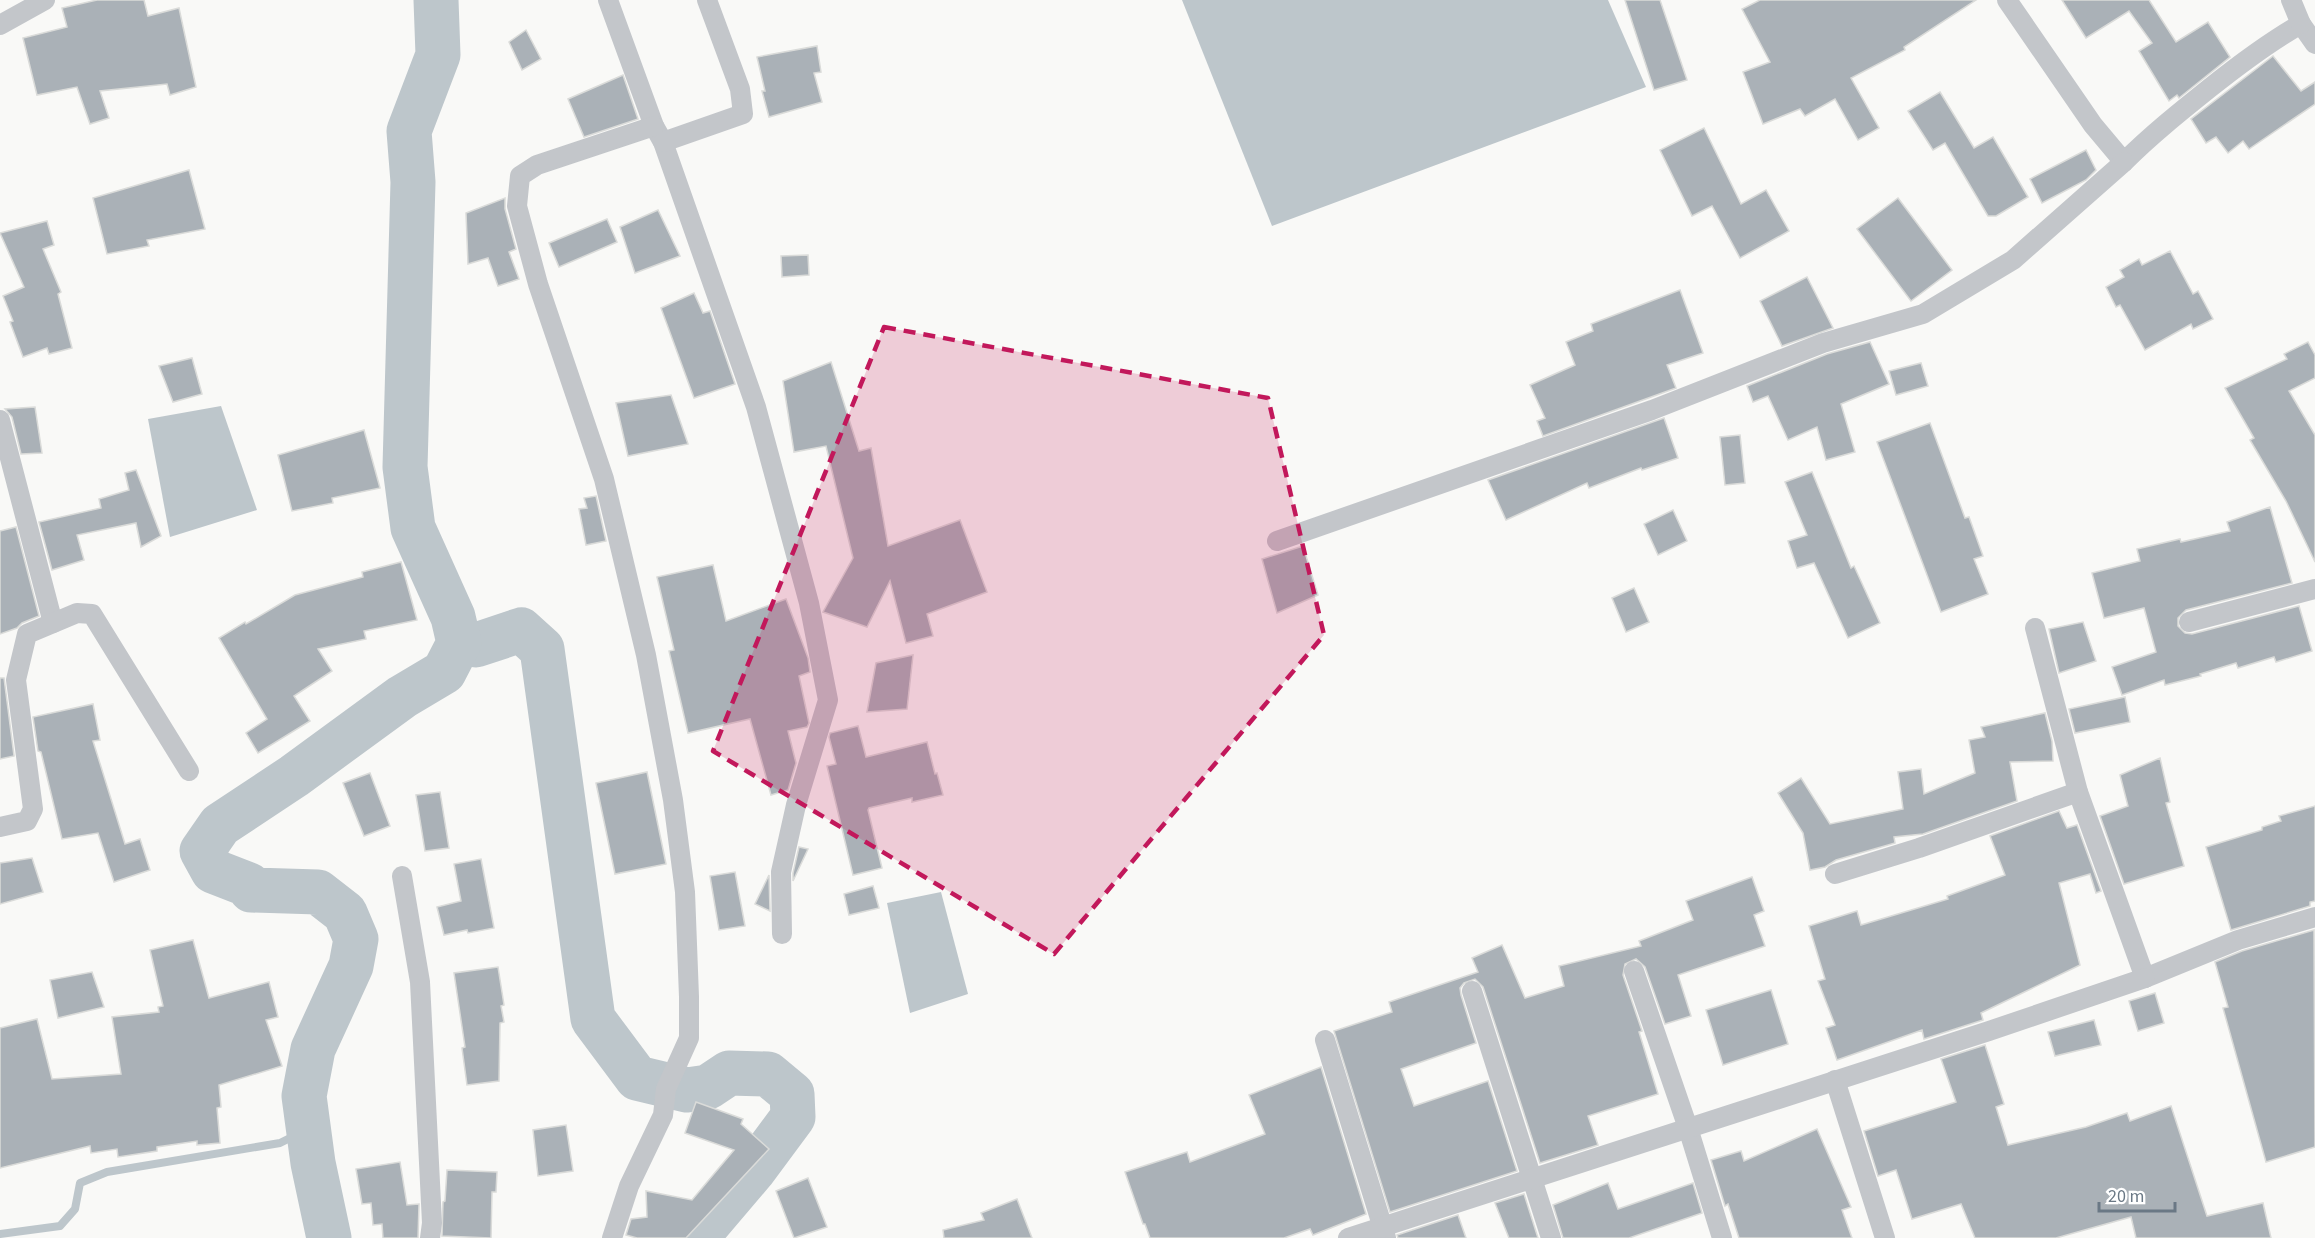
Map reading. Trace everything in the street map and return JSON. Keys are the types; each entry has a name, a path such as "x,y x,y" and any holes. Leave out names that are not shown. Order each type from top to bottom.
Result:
{"street":[{"path":"0,25 45,0"},
{"path":"608,0 756,407 809,603 828,700 796,805 781,872 782,934"},
{"path":"612,1238 629,1186 663,1115 666,1089 689,1038 685,892 673,800 646,655 604,479 538,284 517,206 520,176 537,165 743,114 740,89 707,0"},
{"path":"2007,0 2093,125 2124,162"},
{"path":"2291,0 2301,24 2315,44"},
{"path":"1277,541 1652,410 1823,342 1923,314 2013,260 2124,162 2145,140 2238,66 2284,33 2301,24"},
{"path":"0,420 53,623"},
{"path":"2190,622 2315,589"},
{"path":"0,827 27,821 33,809 16,680 27,634 77,613 92,614 189,771"},
{"path":"2035,628 2078,792 2145,978"},
{"path":"1835,874 1919,849 2078,792"},
{"path":"402,876 420,982 432,1223 430,1238"},
{"path":"1348,1238 1385,1232 1531,1179 1989,1031 2145,978 2238,940 2315,917"},
{"path":"1634,971 1688,1128 1722,1238"},
{"path":"1472,991 1551,1238"},
{"path":"1325,1040 1385,1232"},
{"path":"1835,1080 1885,1238"}],"highlighted area":[{"path":"884,327 1268,398 1324,635 1054,954 713,751"}],"shaded area":[{"path":"1182,0 1608,0 1646,87 1272,226"},
{"path":"221,406 257,510 170,537 148,419"},
{"path":"941,892 968,994 910,1013 887,903"}],"building":[{"path":"97,0 144,0 148,16 179,8 196,87 170,95 167,84 100,91 109,118 90,124 77,87 37,95 23,38 67,27 62,8"},
{"path":"1625,0 1660,0 1687,80 1654,90"},
{"path":"1760,0 1976,0 1904,47 1905,50 1851,78 1879,128 1858,140 1835,99 1805,116 1800,109 1763,124 1743,72 1770,62 1742,9"},
{"path":"2062,0 2149,0 2176,42 2208,22 2230,57 2179,98 2177,95 2169,101 2139,51 2152,43 2129,11 2086,38"},
{"path":"526,30 541,59 522,70 509,42"},
{"path":"817,46 821,72 814,73 822,102 769,117 757,57"},
{"path":"2273,56 2301,91 2315,82 2315,104 2249,149 2243,141 2228,153 2216,137 2206,143 2191,119"},
{"path":"623,75 638,119 584,137 568,99"},
{"path":"1940,92 1974,148 1993,137 2028,197 1996,216 1988,216 1945,143 1933,150 1908,111"},
{"path":"1704,128 1741,204 1766,190 1789,231 1740,258 1712,206 1692,216 1660,150"},
{"path":"2086,150 2096,170 2086,180 2042,203 2030,179"},
{"path":"189,170 205,229 147,240 149,246 107,254 93,198"},
{"path":"505,198 505,209 516,249 509,252 519,279 498,286 488,258 468,264 466,213"},
{"path":"1898,198 1952,270 1911,301 1857,229"},
{"path":"658,210 680,256 635,273 620,227"},
{"path":"607,219 617,242 559,267 549,243"},
{"path":"47,221 54,245 43,249 61,292 58,294 72,348 49,354 47,348 23,357 3,296 24,287 0,233"},
{"path":"2170,251 2193,294 2198,291 2213,319 2193,329 2191,324 2145,350 2120,305 2116,307 2106,287 2124,277 2120,270 2139,259 2142,265"},
{"path":"808,255 809,275 782,277 781,256"},
{"path":"1807,277 1833,328 1782,346 1760,301"},
{"path":"1680,290 1703,353 1667,365 1676,388 1543,436 1537,421 1545,418 1530,385 1575,365 1566,342 1593,331 1591,324"},
{"path":"694,293 703,313 710,311 735,384 694,398 661,308"},
{"path":"1870,342 1889,384 1841,404 1855,452 1826,460 1817,427 1788,440 1768,396 1753,402 1747,386 1827,354"},
{"path":"2308,342 2315,355 2315,378 2289,391 2315,435 2315,562 2286,501 2250,440 2254,438 2225,388 2287,359 2284,354"},
{"path":"192,358 202,394 173,402 159,366"},
{"path":"831,362 859,451 871,448 888,546 960,520 987,592 927,614 933,636 906,643 890,581 867,627 823,612 853,558 826,446 794,452 783,381"},
{"path":"1921,363 1928,386 1896,395 1889,371"},
{"path":"671,395 688,444 628,456 616,403"},
{"path":"35,407 42,453 21,454 12,417 5,409"},
{"path":"1664,418 1678,458 1642,470 1641,468 1589,488 1587,483 1506,520 1488,480"},
{"path":"1930,423 1965,518 1969,517 1983,556 1974,559 1988,594 1941,612 1877,442"},
{"path":"364,430 380,488 332,498 333,503 292,511 278,455"},
{"path":"1740,435 1745,483 1725,485 1720,437"},
{"path":"136,470 161,536 141,547 136,523 77,535 84,560 52,570 39,522 101,508 99,499 129,490 125,473"},
{"path":"1812,472 1851,568 1854,566 1880,623 1848,638 1814,563 1797,568 1788,541 1807,535 1785,482"},
{"path":"596,496 606,541 586,545 579,509 587,508 584,498"},
{"path":"2270,507 2292,583 2186,610 2178,618 2178,626 2185,633 2192,634 2299,606 2312,651 2276,662 2274,657 2238,668 2236,663 2200,674 2201,676 2165,685 2164,680 2122,695 2112,667 2156,652 2144,608 2104,618 2092,573 2140,561 2137,549 2230,531 2227,522"},
{"path":"1673,510 1687,541 1658,555 1644,524"},
{"path":"16,527 39,616 0,634 0,531"},
{"path":"1303,546 1318,595 1277,613 1262,559"},
{"path":"401,562 417,620 364,631 366,639 318,649 332,671 294,696 310,721 258,753 246,733 267,719 219,638 295,595 363,577 362,572"},
{"path":"713,565 726,621 786,599 808,658 810,672 799,676 809,723 807,727 788,731 796,763 788,790 771,795 750,719 688,733 669,651 674,650 657,577"},
{"path":"1634,588 1649,622 1626,632 1612,598"},
{"path":"2083,622 2096,661 2059,673 2049,629"},
{"path":"913,655 907,709 867,712 876,663"},
{"path":"0,678 4,678 14,756 0,759"},
{"path":"2125,697 2130,722 2075,733 2069,709"},
{"path":"93,704 100,740 93,741 125,844 140,839 150,870 114,882 98,833 62,839 41,752 38,751 33,717"},
{"path":"2045,713 2052,741 2053,761 2010,762 2017,801 1923,834 1894,837 1895,843 1810,870 1803,833 1778,793 1801,778 1830,824 1903,809 1898,772 1921,769 1924,794 1975,773 1969,740 1985,737 1981,727"},
{"path":"858,726 866,757 927,742 943,795 912,802 912,798 869,808 882,868 853,875 827,766 836,764 830,733"},
{"path":"2160,758 2170,802 2166,803 2184,866 2124,884 2100,816 2128,806 2120,775"},
{"path":"647,772 666,864 615,874 596,783"},
{"path":"370,773 390,826 364,836 343,783"},
{"path":"440,792 449,848 425,851 416,795"},
{"path":"2315,806 2315,901 2310,902 2310,906 2231,930 2206,847 2262,830 2262,827 2281,821 2279,816"},
{"path":"2059,811 2067,828 2077,825 2101,891 2096,893 2090,874 2059,883 2080,965 1981,1013 1983,1020 1924,1039 1922,1030 1837,1060 1826,1028 1835,1025 1818,981 1825,979 1809,926 1857,911 1861,925 1948,899 1947,896 2005,875 1990,836"},
{"path":"799,847 808,849 793,881 793,873"},
{"path":"32,858 43,892 0,904 0,863"},
{"path":"481,859 494,928 444,935 437,907 461,901 454,864"},
{"path":"735,872 745,926 719,930 710,876"},
{"path":"769,875 770,911 755,904"},
{"path":"1752,877 1764,911 1754,915 1765,946 1678,975 1691,1016 1665,1024 1645,967 1636,959 1625,964 1623,975 1642,1031 1639,1032 1658,1094 1588,1116 1598,1145 1540,1163 1483,987 1475,979 1464,983 1460,988 1461,995 1476,1043 1401,1069 1414,1106 1488,1081 1517,1171 1390,1212 1334,1031 1392,1012 1389,1002 1478,972 1472,958 1502,945 1525,998 1564,986 1559,966 1641,946 1639,941 1693,920 1686,901"},
{"path":"873,886 879,908 849,915 844,894"},
{"path":"2314,930 2315,1147 2266,1162 2223,1008 2228,1007 2215,962 2242,951"},
{"path":"193,940 209,998 269,982 278,1017 266,1020 282,1066 219,1085 221,1107 217,1108 220,1143 197,1145 197,1141 157,1147 157,1151 118,1157 117,1149 91,1153 90,1146 0,1168 0,1028 37,1019 52,1079 121,1074 112,1017 159,1012 158,1007 163,1006 150,950"},
{"path":"498,967 504,1005 501,1006 504,1022 500,1023 499,1081 467,1085 462,1048 465,1047 454,973"},
{"path":"92,972 104,1007 58,1018 50,980"},
{"path":"1771,990 1788,1044 1723,1065 1706,1010"},
{"path":"2155,993 2164,1023 2138,1031 2129,1001"},
{"path":"2094,1020 2101,1045 2055,1056 2048,1032"},
{"path":"1985,1045 2004,1104 1996,1107 2008,1145 2086,1127 2127,1113 2130,1121 2171,1106 2207,1216 2263,1203 2271,1238 2136,1238 2131,1217 2056,1238 1975,1238 1961,1204 1912,1219 1896,1170 1878,1176 1864,1131 1956,1102 1941,1059"},
{"path":"1321,1067 1366,1214 1313,1235 1310,1229 1284,1238 1150,1238 1125,1172 1187,1152 1190,1162 1265,1134 1249,1095"},
{"path":"696,1102 743,1119 741,1124 769,1149 686,1238 637,1238 626,1235 631,1219 647,1217 646,1191 692,1200 734,1150 685,1133"},
{"path":"566,1125 573,1171 538,1176 533,1130"},
{"path":"1817,1129 1851,1207 1842,1210 1852,1238 1739,1238 1728,1204 1725,1206 1711,1160 1741,1151 1744,1161"},
{"path":"400,1162 407,1205 419,1204 418,1238 383,1238 382,1224 373,1225 371,1203 362,1204 356,1169"},
{"path":"447,1170 497,1172 496,1192 492,1192 491,1238 442,1236"},
{"path":"808,1178 827,1227 794,1238 776,1191"},
{"path":"1608,1183 1618,1209 1693,1183 1702,1213 1629,1238 1563,1238 1553,1205"},
{"path":"1524,1194 1538,1238 1509,1238 1495,1203"},
{"path":"1017,1199 1032,1238 944,1238 943,1230 984,1220 981,1213"},
{"path":"1458,1215 1466,1238 1398,1238 1397,1235"}],"waterway":[{"path":"329,1238 313,1163 304,1096 313,1049 351,966 356,939 345,913 318,892 251,890 249,885 213,871 202,851 220,825 294,776 402,697 444,672 459,643 453,617 413,528 405,467 413,182 409,131 438,55 436,0"},
{"path":"459,643 476,645 521,630 542,649 593,1019 637,1078 687,1090 708,1087 729,1073 768,1074 792,1094 793,1117 753,1171 696,1238"},
{"path":"0,1234 60,1226 75,1209 80,1183 107,1172 280,1143 308,1129"}]}
